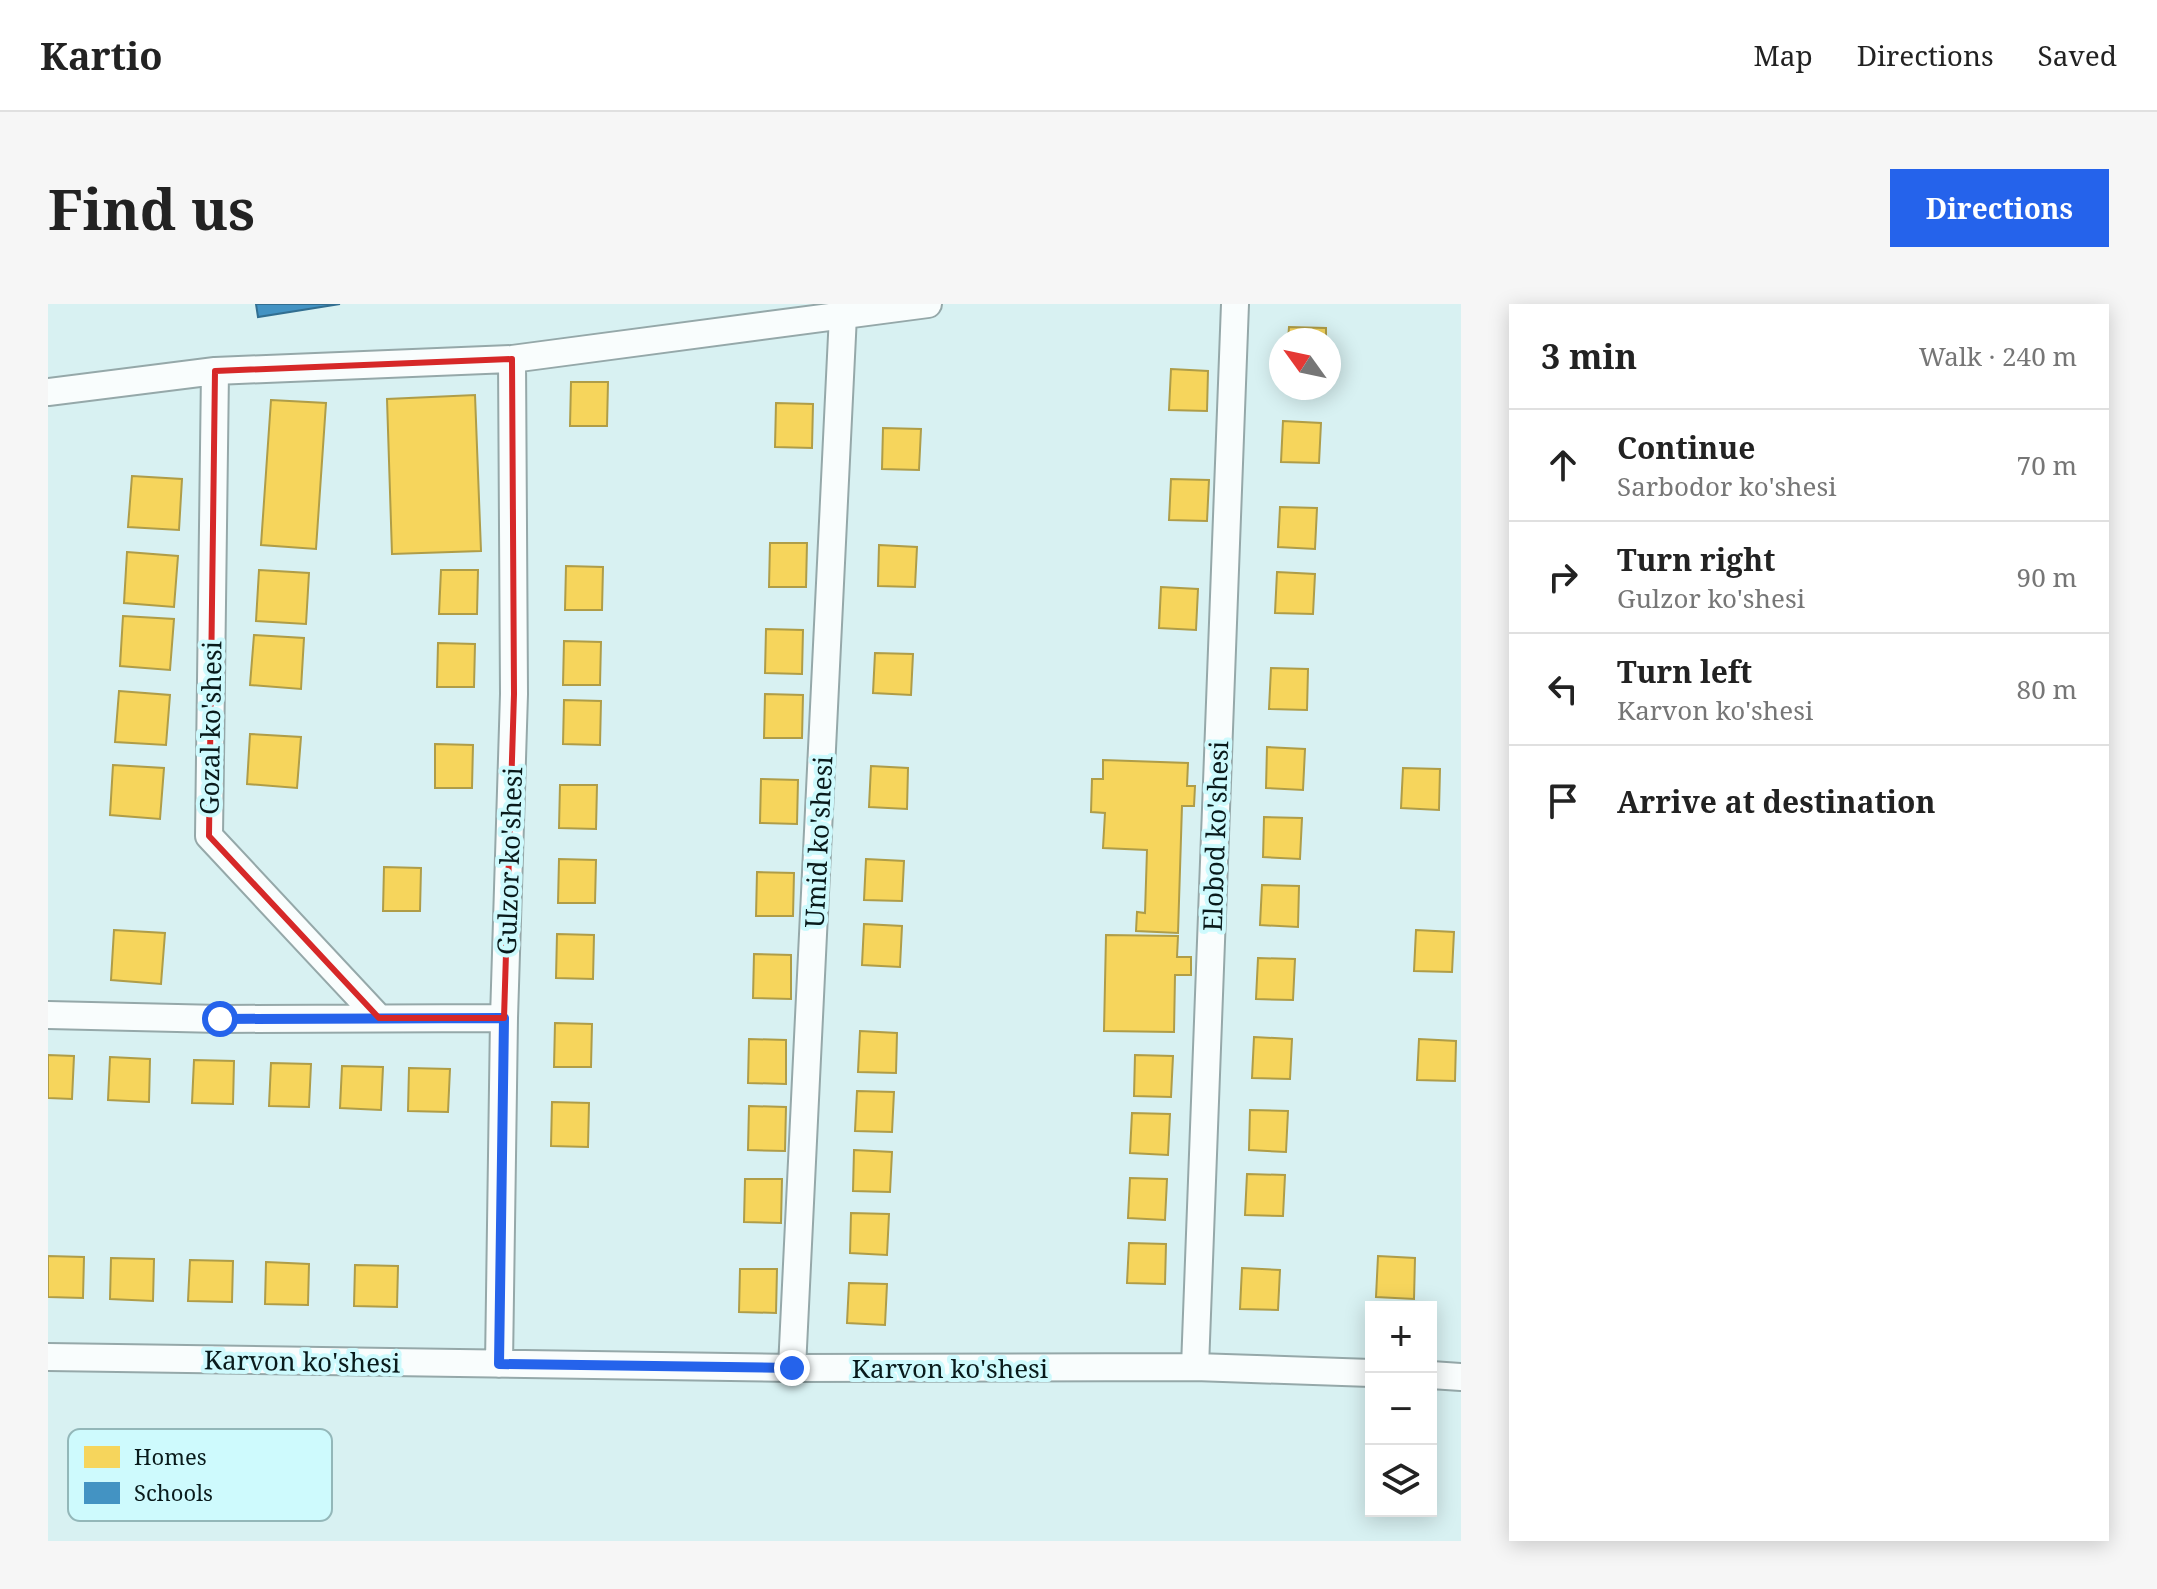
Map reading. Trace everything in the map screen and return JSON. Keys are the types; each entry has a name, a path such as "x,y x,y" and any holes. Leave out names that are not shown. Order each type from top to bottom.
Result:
{"street":[{"path":"48,392 215,371 512,359 928,304"},
{"name":"Elobod ko'shesi","path":"1195,1367 1235,304"},
{"name":"Umid ko'shesi","path":"792,1368 843,315"},
{"name":"Gulzor ko'shesi","path":"499,1364 504,1018 514,694 512,359"},
{"name":"Gozal ko'shesi","path":"215,371 209,836 379,1018"},
{"path":"48,1015 220,1019 504,1018"},
{"name":"Karvon ko'shesi","path":"48,1357 792,1368 1195,1367 1365,1373"},
{"path":"1437,1375 1461,1377"}],"highlighted area":[{"path":"512,359 514,694 504,1018 379,1018 209,836 215,371"}],"building: Homes":[{"path":"1171,369 1208,371 1207,411 1169,410"},
{"path":"571,382 608,382 607,426 570,426"},
{"path":"475,395 481,551 392,554 387,399"},
{"path":"271,400 326,403 316,549 261,545"},
{"path":"776,403 813,404 812,448 775,447"},
{"path":"1283,421 1321,423 1319,463 1281,462"},
{"path":"883,428 921,429 919,470 882,469"},
{"path":"132,476 182,479 179,530 128,527"},
{"path":"1171,479 1209,480 1207,521 1169,520"},
{"path":"1280,507 1317,508 1315,549 1278,547"},
{"path":"770,543 807,543 806,587 769,587"},
{"path":"879,545 917,547 915,587 878,586"},
{"path":"127,552 178,556 174,607 124,603"},
{"path":"566,566 603,567 602,610 565,610"},
{"path":"259,570 309,573 306,624 256,621"},
{"path":"441,570 478,570 477,614 439,614"},
{"path":"1277,572 1315,574 1313,614 1275,613"},
{"path":"1161,587 1198,589 1196,630 1159,628"},
{"path":"123,616 174,619 170,670 120,666"},
{"path":"766,629 803,630 802,674 765,673"},
{"path":"254,635 304,638 301,689 250,685"},
{"path":"564,641 601,642 600,685 563,685"},
{"path":"438,643 475,644 474,687 437,687"},
{"path":"875,653 913,654 911,695 873,693"},
{"path":"1271,668 1308,669 1307,710 1269,709"},
{"path":"119,691 170,695 166,745 115,742"},
{"path":"765,694 803,695 802,738 764,738"},
{"path":"564,700 601,701 600,745 563,744"},
{"path":"250,734 301,737 297,788 247,784"},
{"path":"435,744 473,745 472,788 435,788"},
{"path":"1267,747 1305,749 1303,790 1266,788"},
{"path":"1103,760 1188,763 1187,786 1195,786 1194,806 1182,806 1178,933 1136,931 1137,912 1145,913 1147,850 1103,848 1105,813 1091,812 1092,779 1103,779"},
{"path":"113,765 164,768 160,819 110,815"},
{"path":"871,766 908,768 907,809 869,807"},
{"path":"1403,768 1440,769 1439,810 1401,808"},
{"path":"761,779 798,780 797,824 760,823"},
{"path":"560,785 597,785 596,829 559,828"},
{"path":"1264,817 1302,818 1300,859 1263,857"},
{"path":"559,859 596,860 595,903 558,903"},
{"path":"866,859 904,861 902,901 864,900"},
{"path":"384,867 421,868 420,911 383,911"},
{"path":"757,872 794,873 793,916 756,916"},
{"path":"1262,885 1299,886 1298,927 1260,925"},
{"path":"864,924 902,926 900,967 862,965"},
{"path":"114,930 165,933 161,984 111,980"},
{"path":"1416,930 1454,932 1452,972 1414,971"},
{"path":"557,934 594,935 593,979 556,978"},
{"path":"1106,935 1178,936 1177,957 1191,957 1191,975 1175,975 1174,1032 1104,1031"},
{"path":"754,954 791,955 791,999 753,998"},
{"path":"1258,958 1295,959 1293,1000 1256,999"},
{"path":"555,1023 592,1024 591,1067 554,1067"},
{"path":"860,1031 897,1033 896,1073 858,1072"},
{"path":"1254,1037 1292,1039 1290,1079 1252,1078"},
{"path":"749,1039 786,1040 786,1084 748,1083"},
{"path":"1419,1039 1456,1041 1455,1081 1417,1080"},
{"path":"48,1055 74,1056 72,1099 48,1098"},
{"path":"1135,1055 1173,1056 1171,1097 1134,1096"},
{"path":"110,1057 150,1059 149,1102 108,1100"},
{"path":"194,1060 234,1061 233,1104 192,1103"},
{"path":"271,1063 311,1064 309,1107 269,1106"},
{"path":"342,1066 383,1067 381,1110 340,1108"},
{"path":"409,1068 450,1069 448,1112 408,1111"},
{"path":"857,1091 894,1092 892,1132 855,1131"},
{"path":"552,1102 589,1103 588,1147 551,1146"},
{"path":"749,1106 786,1107 785,1151 748,1150"},
{"path":"1250,1110 1288,1111 1286,1152 1249,1150"},
{"path":"1132,1113 1170,1114 1168,1155 1130,1153"},
{"path":"854,1150 892,1152 890,1192 853,1191"},
{"path":"1247,1174 1285,1175 1283,1216 1245,1215"},
{"path":"1130,1178 1167,1179 1165,1220 1128,1218"},
{"path":"745,1179 782,1179 781,1223 744,1222"},
{"path":"851,1213 889,1214 887,1255 850,1253"},
{"path":"1129,1243 1166,1244 1165,1284 1127,1283"},
{"path":"48,1256 84,1257 83,1298 48,1297"},
{"path":"1378,1256 1415,1258 1414,1299 1376,1297"},
{"path":"111,1258 154,1259 153,1301 110,1299"},
{"path":"190,1260 233,1261 232,1302 188,1301"},
{"path":"266,1262 309,1264 308,1305 265,1304"},
{"path":"355,1265 398,1266 397,1307 354,1306"},
{"path":"1242,1268 1280,1270 1278,1310 1240,1309"},
{"path":"740,1269 777,1269 776,1313 739,1312"},
{"path":"849,1283 887,1284 885,1325 847,1323"}],"building: Schools":[{"path":"256,304 340,304 258,317"}],"route":[{"path":"220,1019 504,1018 499,1364 792,1368"}]}
